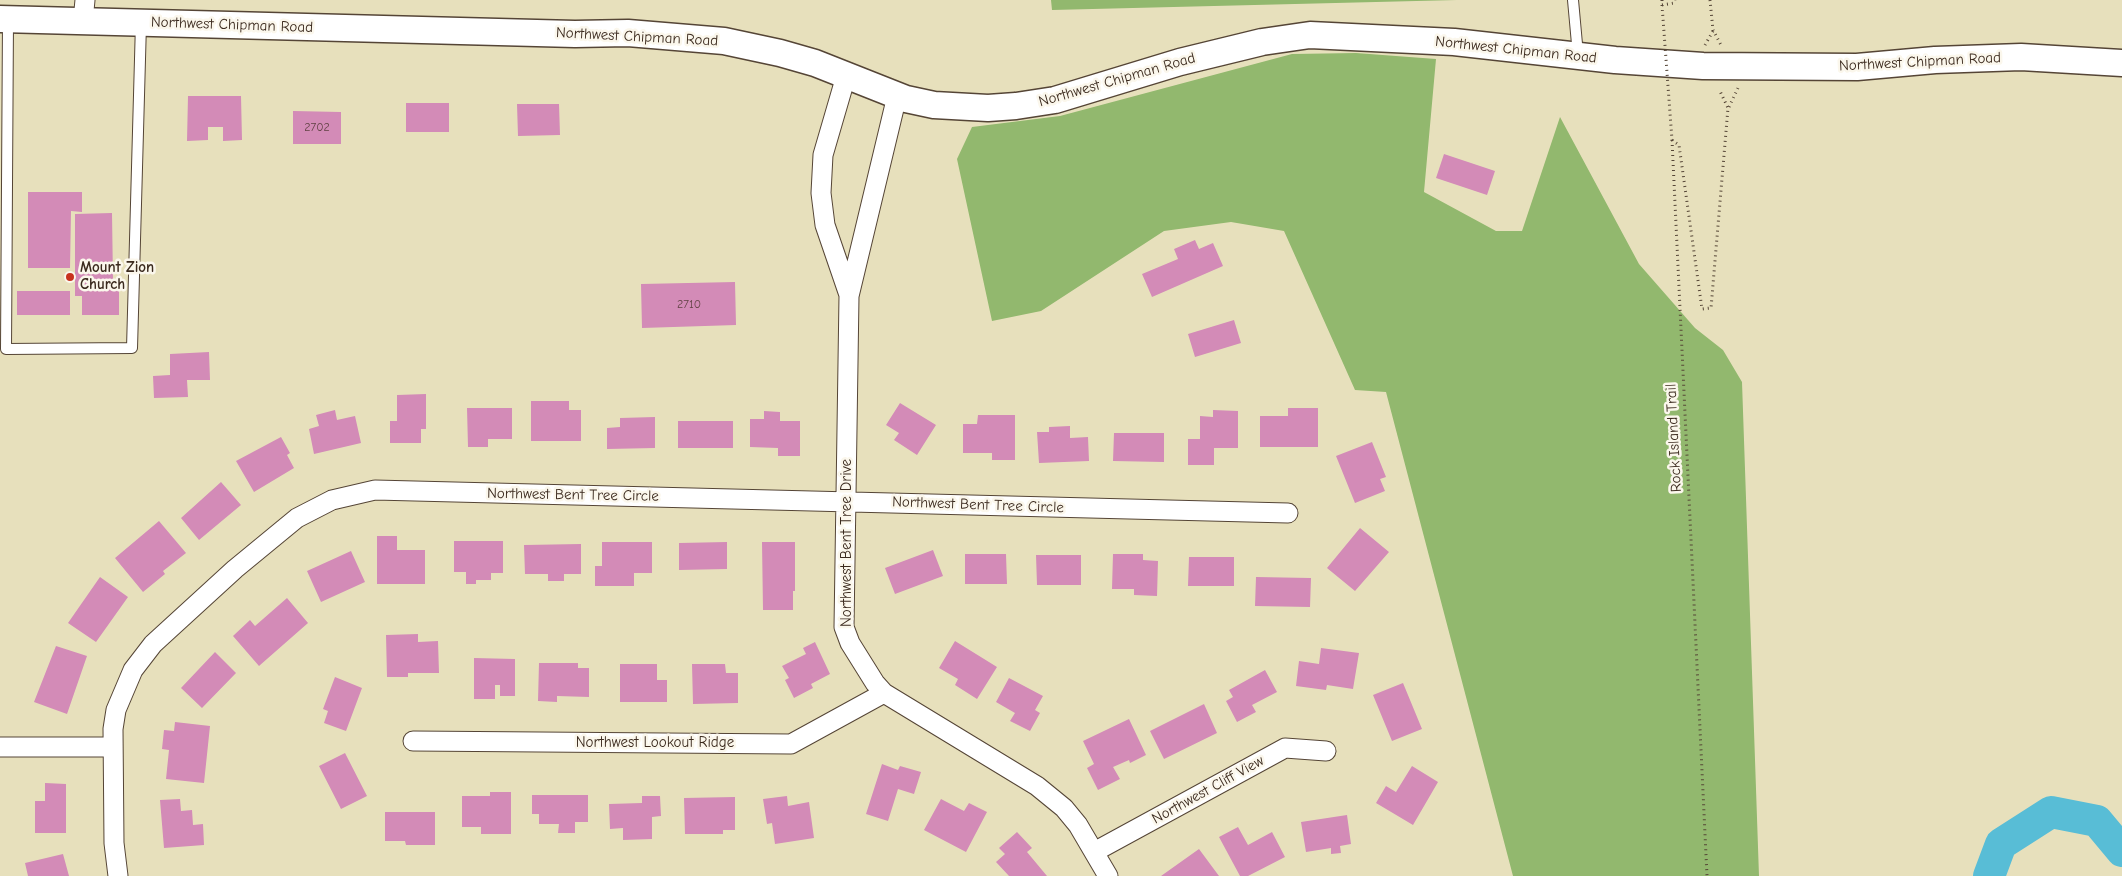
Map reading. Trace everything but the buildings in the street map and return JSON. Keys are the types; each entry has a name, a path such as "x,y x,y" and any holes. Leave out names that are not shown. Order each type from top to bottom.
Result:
{"main road":[{"name":"Northwest Chipman Road","path":"4,19 84,10 142,22 628,33 695,38 724,41 780,52 815,62 897,96 934,105 988,108 1016,106 1062,97 1189,59 1262,42 1310,35 1454,42 1615,60 1749,67 1856,67 1936,60 2021,57 2122,63"}],"street":[{"name":"Northwest Bent Tree Drive","path":"846,76 823,155 821,193 825,225 850,296"},
{"name":"Northwest Bent Tree Drive","path":"897,96 850,296 844,627 850,643 875,683 884,693 1037,786 1064,808 1078,825 1108,876"},
{"name":"Northwest Bent Tree Circle","path":"118,876 114,843 112,747 116,710 133,670 153,644 235,569 297,518 332,500 375,490 1288,513"},
{"name":"Northwest Lookout Ridge","path":"413,740 791,744 884,693"},
{"path":"0,747 112,747"},
{"name":"Northwest Cliff View","path":"1094,852 1285,748 1326,751"}],"lane":[{"path":"1573,0 1578,55"},
{"path":"4,19 6,349 132,348 142,22"}],"path":[{"name":"Rock Island Trail","path":"1662,0 1672,140 1707,876"},
{"path":"1662,5 1674,2 1675,0"},
{"path":"1710,0 1713,30 1719,43 1725,50"},
{"path":"1703,47 1707,44 1713,30"},
{"path":"1715,84 1728,108"},
{"path":"1672,140 1679,145 1702,309 1711,308 1728,108 1740,84"}],"green space":[{"path":"1051,0 1457,0 1052,10"},
{"path":"1356,53 1436,59 1424,192 1496,231 1522,231 1560,117 1639,264 1695,328 1723,350 1742,382 1759,876 1513,876 1386,392 1355,390 1284,231 1231,222 1164,231 1041,311 992,321 957,159 972,127 1060,116 1292,54"}],"waterway":[{"path":"1989,876 2001,844 2051,812 2097,821 2122,851"}],"place":[{"name":"Mount Zion Church","path":"70,277"}]}
